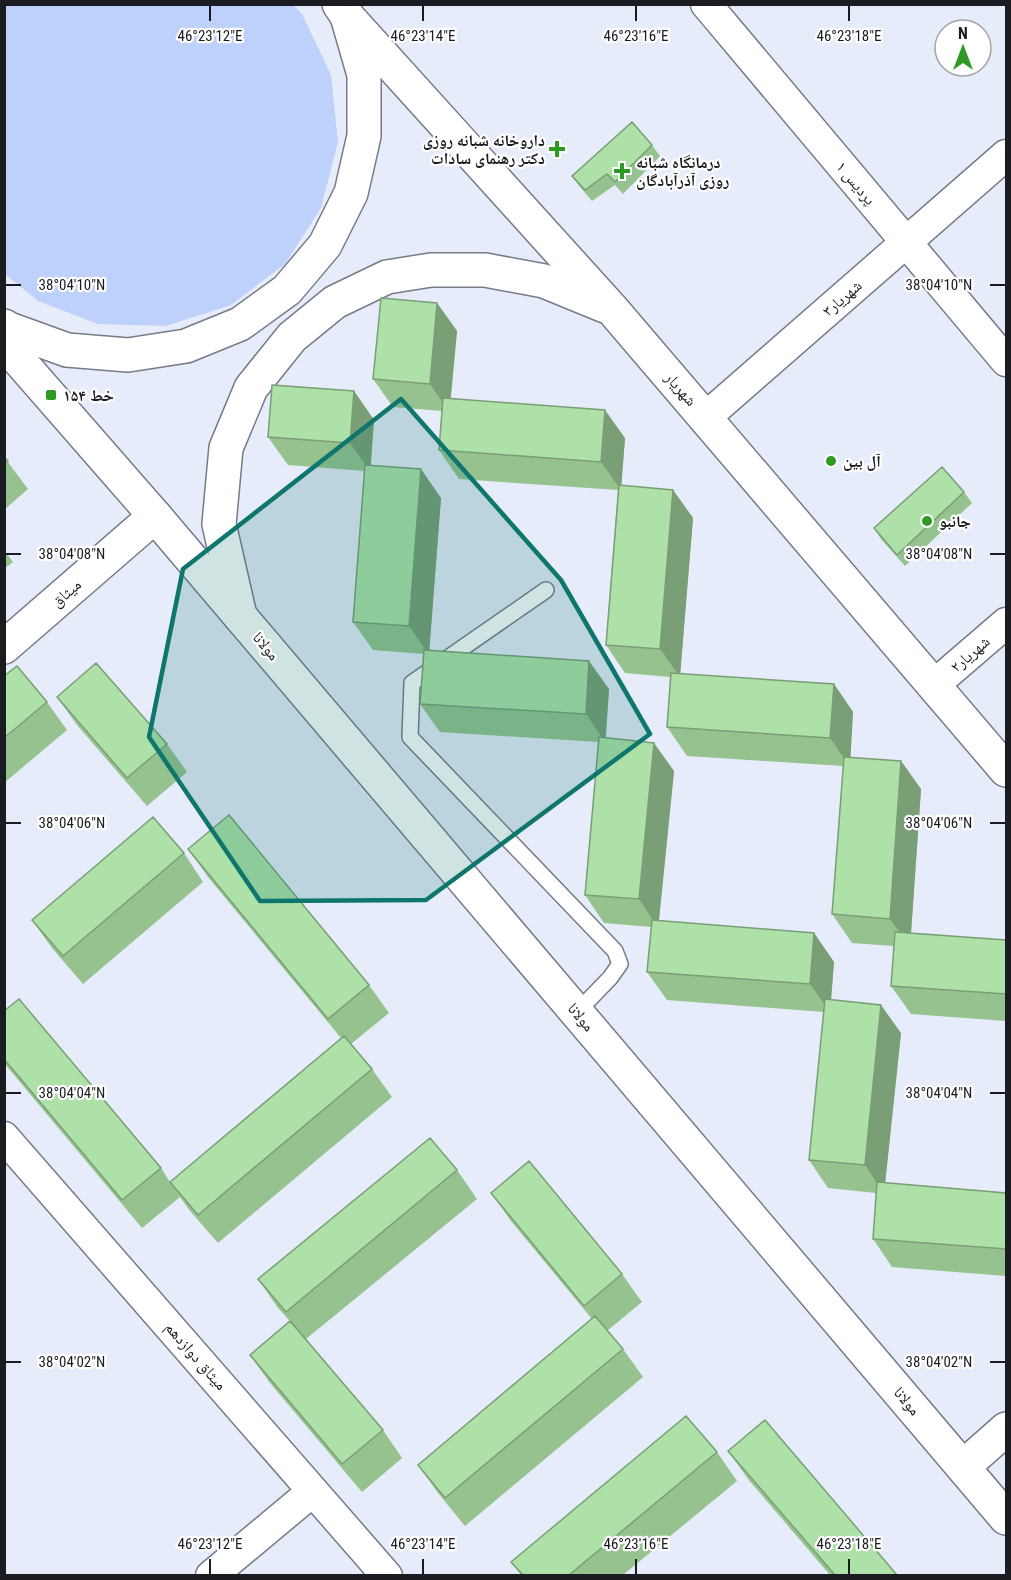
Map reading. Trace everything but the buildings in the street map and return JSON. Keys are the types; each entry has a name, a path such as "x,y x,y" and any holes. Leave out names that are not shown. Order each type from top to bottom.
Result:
{"main road":[{"name":"شهریار","path":"343,10 612,309 1006,770"},
{"path":"4,326 67,350 128,355 186,346 240,324 287,290 324,245 351,193 364,135 364,75 343,10"},
{"path":"240,616 219,524 226,448 251,388 292,337 335,302 387,277 431,270 485,270 544,281 612,309"},
{"name":"مولانا","path":"4,343 155,516 1006,1518"},
{"name":"میثاق","path":"4,647 155,516"},
{"path":"963,1467 1006,1429"}],"street":[{"name":"پردیس ۱","path":"706,4 1006,361"},
{"name":"شهریار۳","path":"705,418 1006,155"},
{"name":"شهریار۲","path":"934,685 1006,623"},
{"name":"میثاق دوازدهم","path":"4,1137 387,1575"},
{"path":"211,1575 313,1491"}],"lane":[{"path":"546,590 411,683 410,737 615,951 620,964 610,978 577,1012"}],"highlighted area":[{"path":"401,399 561,580 650,734 426,900 260,901 149,737 183,569"}],"shaded area":[{"path":"4,5 293,5 302,14 331,75 338,142 321,208 285,264 231,305 166,326 98,324 38,301 5,274"}],"place":[{"name":"داروخانه شبانه روزی دکتر رهنمای سادات","path":"557,149"},
{"name":"درمانگاه شبانه روزی آذرآبادگان","path":"622,171"},
{"name":"خط ۱۵۴","path":"51,395"},
{"name":"آل بین","path":"831,461"},
{"name":"جانبو","path":"927,521"}]}
